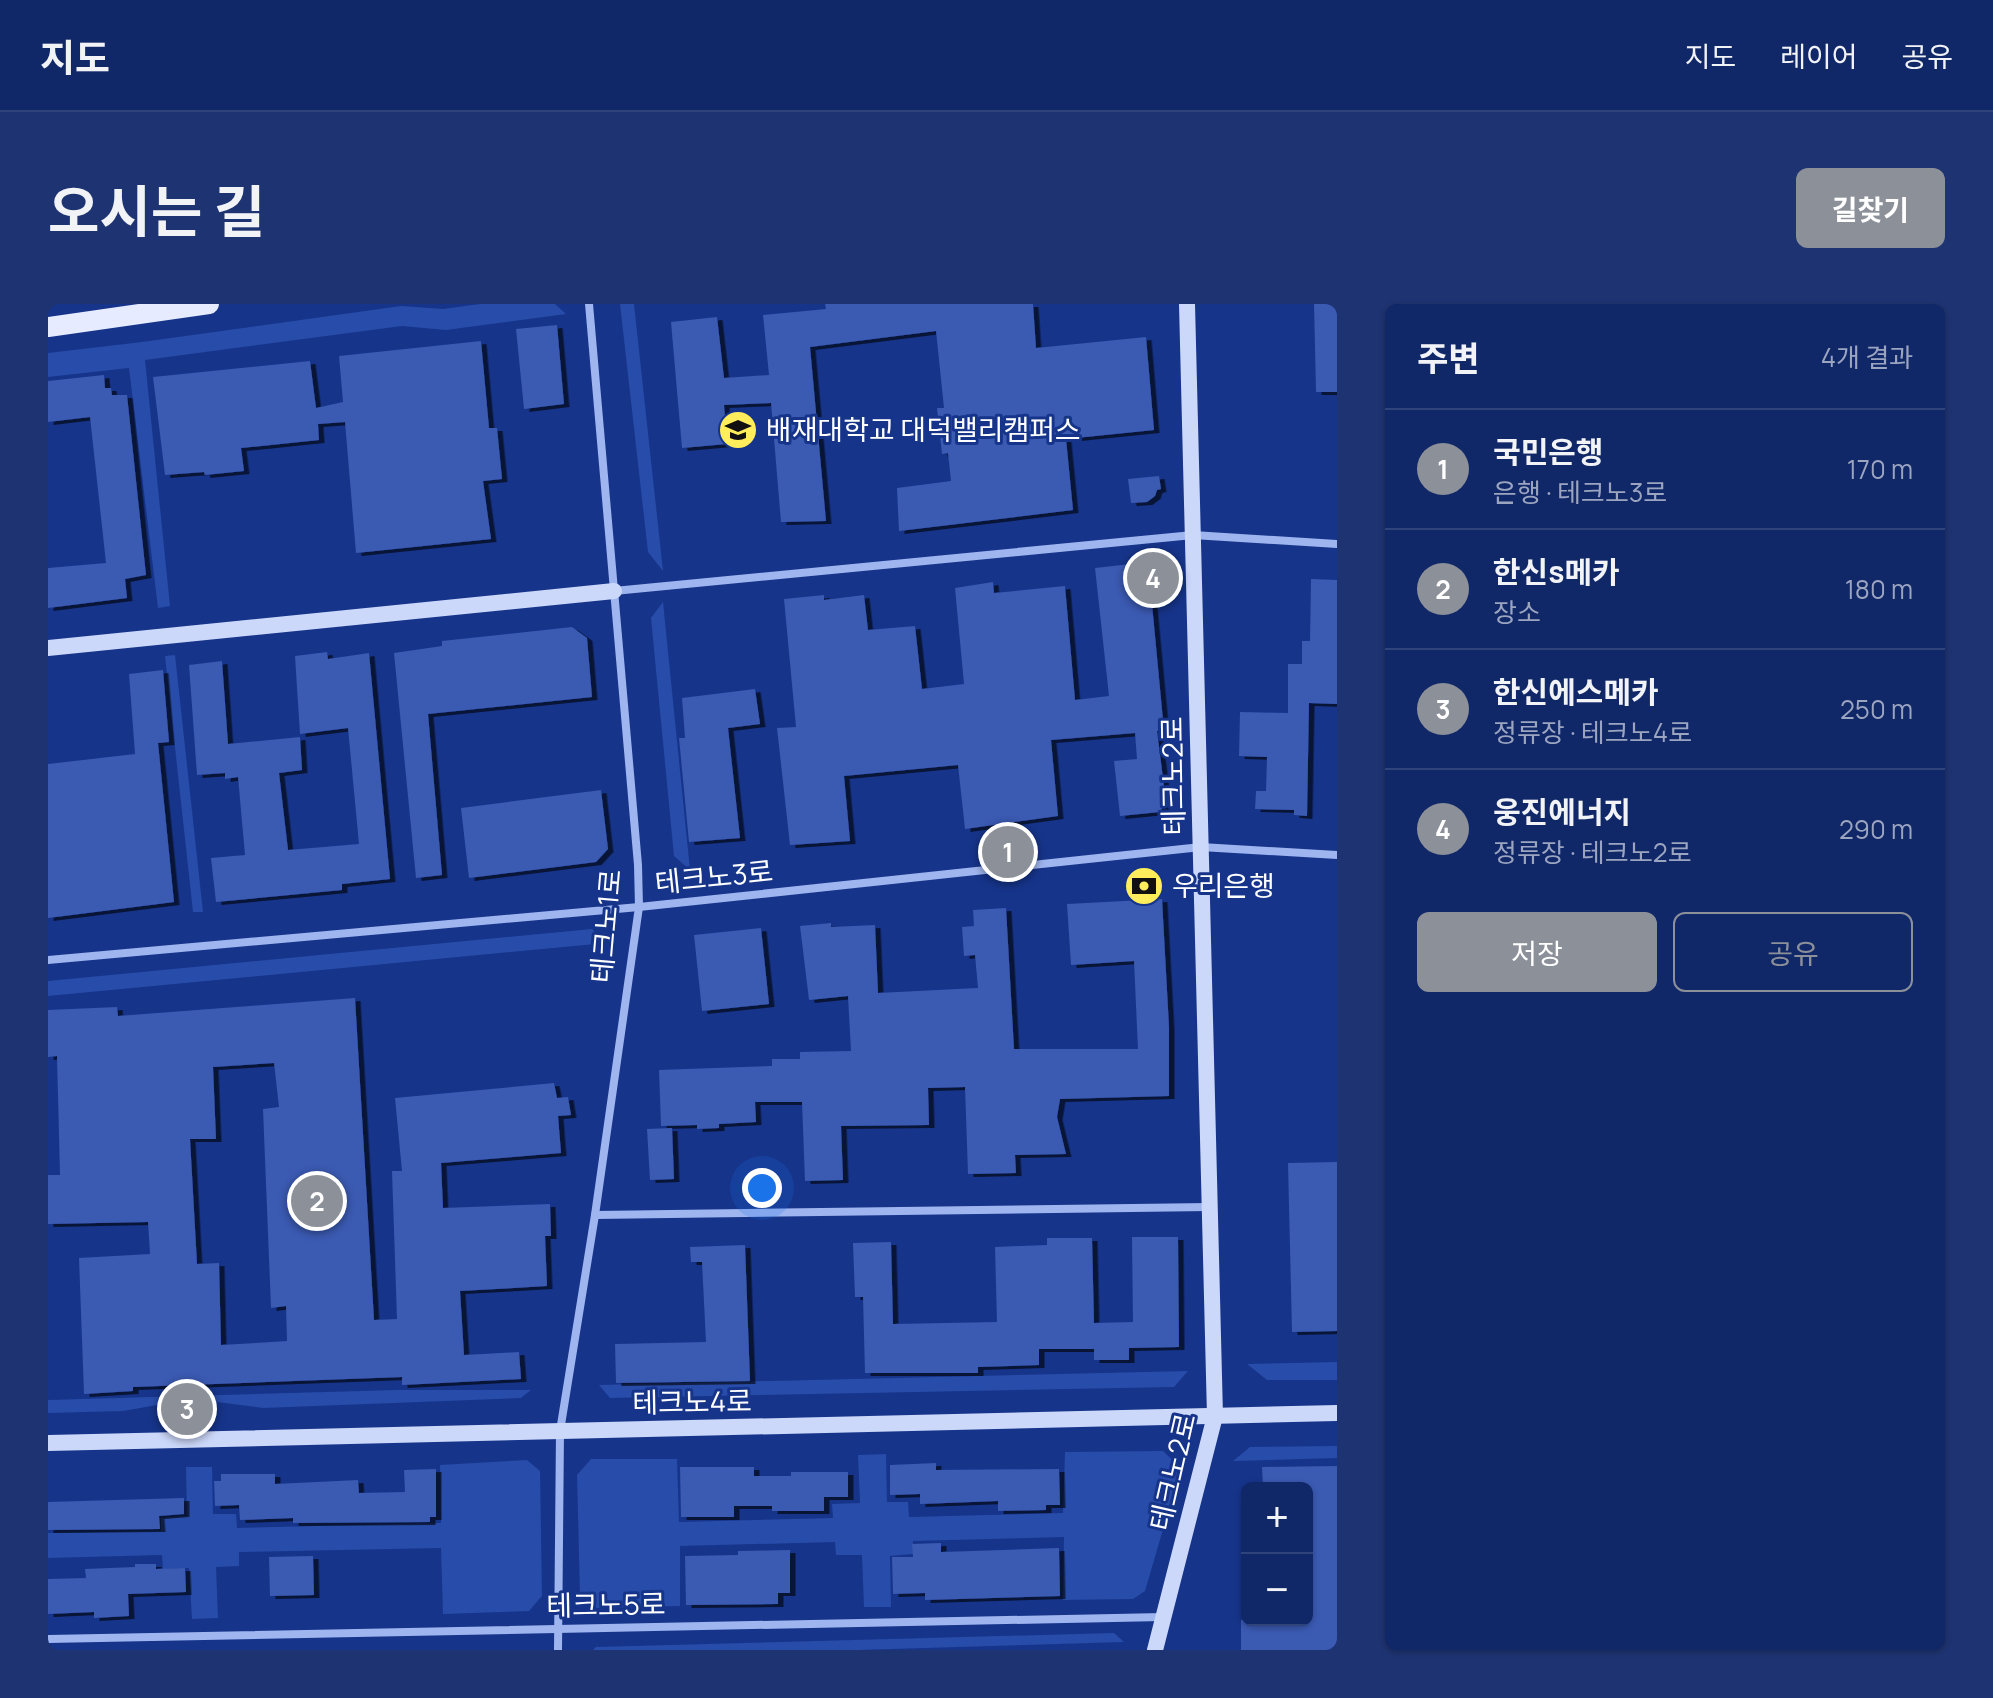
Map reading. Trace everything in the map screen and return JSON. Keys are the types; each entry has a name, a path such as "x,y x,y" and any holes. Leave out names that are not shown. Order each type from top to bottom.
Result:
{"main road":[{"path":"48,327 209,304"},
{"name":"테크노2로","path":"1155,1650 1215,1416 1187,304"},
{"path":"48,648 614,591"},
{"name":"테크노4로","path":"48,1443 1337,1413"}],"street":[{"name":"테크노1로","path":"558,1650 560,1431 595,1215 639,907 638,865 589,304"},
{"path":"614,591 1193,535 1337,544"},
{"name":"테크노3로","path":"48,960 639,907 1201,847 1337,855"},
{"path":"595,1215 1210,1207"},
{"name":"테크노5로","path":"48,1639 1164,1617"}],"shaded area":[{"path":"480,304 555,304 566,314 446,330 402,326 145,360 170,606 158,608 129,368 48,377 48,353 401,306 443,309"},
{"path":"620,304 634,304 663,571 648,552"},
{"path":"663,602 690,870 674,856 651,618"},
{"path":"175,655 203,912 193,912 165,656"},
{"path":"592,929 606,943 48,996 48,981"},
{"path":"1337,1362 1337,1380 1267,1380 1247,1364"},
{"path":"1188,1371 1174,1387 610,1398 599,1385"},
{"path":"398,1390 531,1390 521,1398 263,1408 217,1402 169,1403 123,1411 48,1413 48,1400"},
{"path":"1337,1446 1337,1458 1233,1461 1250,1447"},
{"path":"1163,1451 1181,1468 1145,1591 1133,1599 1063,1600 1064,1537 913,1541 913,1554 890,1556 891,1607 864,1607 862,1555 836,1555 835,1542 680,1546 680,1606 594,1608 580,1595 577,1475 591,1459 677,1459 679,1522 833,1518 832,1504 860,1503 858,1455 886,1454 887,1502 908,1502 909,1517 1063,1513 1065,1452"},
{"path":"527,1460 540,1471 542,1596 529,1611 443,1614 441,1548 239,1552 239,1566 216,1567 218,1618 192,1619 189,1568 163,1569 162,1555 48,1558 48,1533 161,1531 161,1518 187,1516 186,1467 212,1467 213,1514 236,1514 237,1528 441,1523 440,1465"},
{"path":"1114,1633 1124,1642 858,1650 593,1650 596,1647"}],"building":[{"path":"825,304 1033,304 1036,348 1146,337 1154,430 1066,439 1073,510 899,531 897,488 951,481 948,453 942,454 937,408 944,408 936,331 810,347 826,521 781,522 771,403 724,405 727,444 682,448 671,322 717,317 724,378 769,375 763,315 826,309"},
{"path":"1314,304 1337,304 1337,392 1316,392"},
{"path":"557,325 564,404 524,409 516,329"},
{"path":"481,341 489,428 497,428 502,479 483,481 491,539 356,553 345,422 318,424 319,440 241,448 244,471 165,475 153,377 310,361 316,408 343,402 339,356"},
{"path":"104,375 105,388 111,388 112,395 127,395 146,575 125,579 127,598 48,608 48,568 106,563 90,417 48,422 48,381"},
{"path":"1159,476 1161,489 1155,496 1147,502 1131,503 1128,479"},
{"path":"1148,562 1164,731 1157,731 1166,802 1160,812 1120,816 1114,761 1137,759 1135,733 1051,740 1058,816 965,829 958,765 844,776 850,841 790,845 777,728 796,727 784,599 824,595 824,600 864,595 868,630 915,626 922,689 964,684 955,588 993,582 994,593 1065,586 1075,700 1109,696 1095,568"},
{"path":"1311,579 1337,580 1337,704 1309,703 1307,816 1294,815 1294,810 1255,809 1256,791 1266,791 1267,757 1239,756 1240,712 1288,713 1288,664 1302,664 1302,641 1310,641"},
{"path":"572,627 587,638 592,697 428,714 442,875 416,878 394,653 442,646 442,641"},
{"path":"327,652 328,659 369,653 390,879 342,884 342,890 216,902 211,858 245,855 238,777 225,779 225,773 197,775 189,665 222,661 228,744 300,737 302,770 279,773 288,850 359,844 348,728 300,734 295,656"},
{"path":"163,670 169,742 158,743 174,902 48,918 48,764 135,754 129,674"},
{"path":"755,689 760,724 728,728 740,838 689,842 679,738 685,738 682,698"},
{"path":"601,790 608,849 596,862 469,878 461,808"},
{"path":"1162,899 1169,1027 1169,1096 1060,1099 1057,1117 1066,1154 1015,1155 1016,1173 968,1174 965,1087 928,1088 929,1125 841,1126 843,1180 805,1181 802,1102 755,1102 756,1122 697,1129 697,1125 661,1126 659,1070 772,1066 772,1059 800,1059 800,1052 851,1051 848,996 809,1000 800,926 831,923 831,927 875,925 878,993 978,988 975,955 964,956 962,927 974,926 973,910 1006,908 1014,1049 1138,1049 1134,961 1071,965 1067,904"},
{"path":"761,928 769,1004 702,1011 694,935"},
{"path":"355,998 374,1320 397,1319 392,1171 402,1171 395,1098 554,1083 557,1098 568,1097 571,1115 558,1116 561,1153 441,1163 443,1208 550,1204 551,1236 545,1236 547,1286 460,1291 464,1355 519,1352 521,1379 402,1385 402,1377 133,1387 133,1391 84,1394 79,1258 150,1254 148,1222 48,1224 48,1175 60,1175 57,1056 48,1057 48,1010 117,1007 118,1016","holes":["274,1063 279,1107 263,1109 271,1308 286,1306 287,1341 221,1345 219,1263 197,1264 190,1139 216,1139 213,1067"]},
{"path":"672,1128 674,1179 650,1180 647,1129"},
{"path":"1337,1162 1337,1331 1292,1332 1288,1163"},
{"path":"1132,1237 1178,1237 1179,1347 1129,1348 1129,1360 1094,1360 1094,1349 1039,1349 1039,1365 978,1367 978,1373 865,1373 863,1297 855,1297 853,1243 891,1242 893,1324 997,1322 995,1247 1047,1245 1047,1238 1092,1238 1094,1323 1133,1322"},
{"path":"745,1245 750,1381 616,1383 615,1344 706,1342 702,1262 691,1262 690,1247"},
{"path":"936,1463 936,1470 1059,1469 1060,1505 1046,1505 1046,1510 998,1511 998,1501 920,1504 920,1494 890,1495 890,1465"},
{"path":"1337,1466 1337,1650 1241,1650 1241,1626 1313,1626 1313,1482 1263,1482 1262,1467"},
{"path":"680,1467 754,1467 754,1476 791,1476 791,1472 848,1472 848,1497 824,1497 824,1511 772,1511 772,1506 734,1506 734,1517 681,1517"},
{"path":"436,1469 436,1517 430,1517 430,1522 293,1523 293,1518 240,1520 239,1505 215,1506 214,1481 221,1481 221,1474 275,1474 275,1484 358,1480 359,1493 405,1492 404,1470"},
{"path":"184,1498 184,1514 159,1516 160,1529 48,1530 48,1502"},
{"path":"941,1543 941,1552 1059,1548 1060,1596 925,1600 925,1593 893,1594 892,1557 913,1557 912,1544"},
{"path":"790,1550 790,1593 778,1593 778,1604 686,1605 685,1556"},
{"path":"313,1556 314,1595 270,1596 269,1557"},
{"path":"135,1564 156,1564 156,1569 185,1568 186,1592 128,1594 129,1616 94,1618 94,1612 48,1614 48,1579 86,1578 85,1569 135,1567"}],"place":[{"name":"배재대학교 대덕밸리캠퍼스","path":"738,430"},
{"name":"웅진에너지","path":"1153,578"},
{"name":"국민은행","path":"1008,852"},
{"name":"우리은행","path":"1144,886"},
{"name":"한신s메카","path":"317,1201"},
{"name":"한신에스메카","path":"187,1409"}]}
